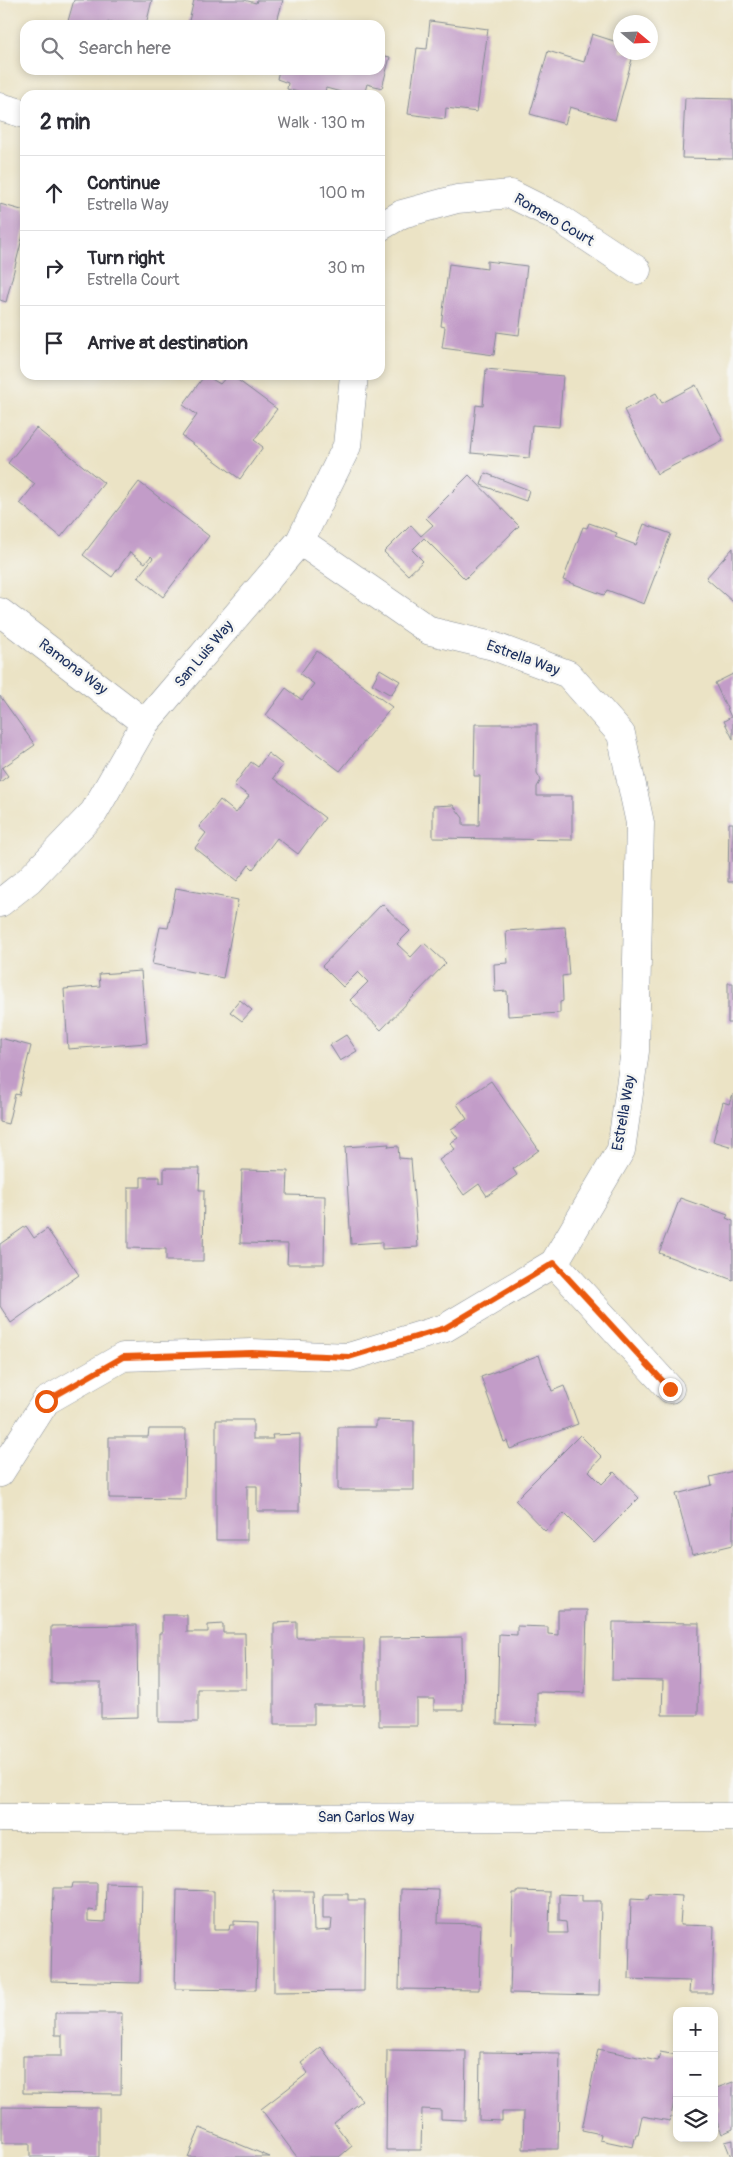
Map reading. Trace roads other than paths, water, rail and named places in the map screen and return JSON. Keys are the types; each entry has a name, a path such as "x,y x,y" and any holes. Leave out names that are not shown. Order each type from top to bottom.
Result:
{"street":[{"path":"0,107 20,113"},
{"name":"Romero Court","path":"385,224 402,214 456,199 511,194 557,217 637,270"},
{"name":"San Luis Way","path":"0,903 29,880 94,812 145,723 300,541 347,446 354,380"},
{"name":"Estrella Way","path":"0,1473 46,1401 123,1357 252,1353 349,1357 445,1328 554,1263 621,1150 633,1061 640,823 621,734 568,674 493,646 430,630 300,541"},
{"name":"Ramona Way","path":"0,612 145,723"},
{"path":"554,1263 670,1389"},
{"name":"San Carlos Way","path":"0,1818 733,1817"}]}
